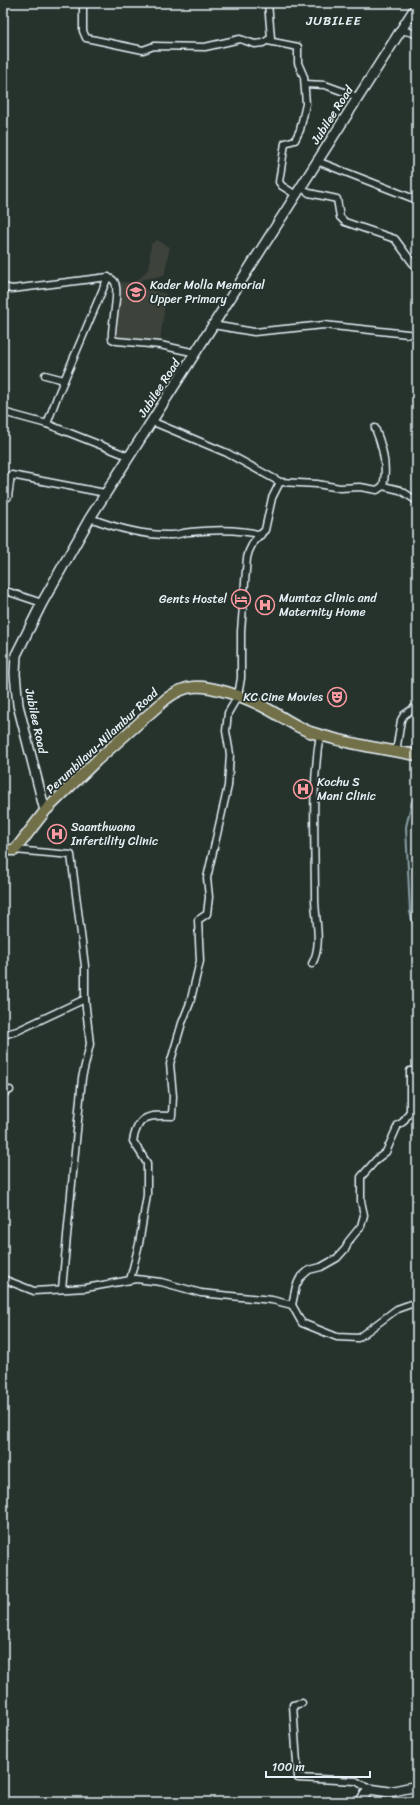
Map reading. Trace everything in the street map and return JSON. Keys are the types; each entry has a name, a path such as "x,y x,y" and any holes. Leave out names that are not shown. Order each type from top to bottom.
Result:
{"main road":[{"name":"Jubilee Road","path":"45,811 18,705 15,674 16,655 42,603 105,493 196,353 417,5"},
{"name":"Perumbilavu-Nilambur Road","path":"15,850 45,811 96,761 175,692 194,686 204,687 238,696 260,705 298,727 320,734 396,752 417,755"},
{"path":"3,850 15,850"},
{"path":"360,1802 369,1789 389,1792 417,1786"}],"street":[{"path":"83,3 84,31 86,38 143,50 154,46 205,47 240,39 255,44 268,40 298,47 298,63 304,77 306,104 300,130 295,140 286,143 280,182 282,186 337,199 340,217 345,222 395,239 417,269"},
{"path":"268,3 271,38 268,40"},
{"path":"401,30 417,34"},
{"path":"305,84 325,85 358,97"},
{"path":"317,161 417,200"},
{"path":"48,424 64,380 108,277"},
{"path":"3,287 12,289 108,277 113,279 116,283 112,338 117,342 160,345 196,353"},
{"path":"213,325 254,332 324,325 417,335"},
{"path":"45,375 64,380"},
{"path":"3,412 48,424 128,456"},
{"path":"151,421 227,453 280,482 316,484 340,488 360,487 377,490 383,486 400,490 417,501"},
{"path":"375,428 381,443 385,472 383,486"},
{"path":"8,497 12,475 105,493"},
{"path":"130,1280 139,1244 147,1195 147,1163 133,1141 136,1126 145,1118 156,1115 172,1116 173,1096 170,1064 182,1023 190,1003 200,962 198,920 207,914 209,897 207,878 228,786 230,754 226,731 228,713 238,696 241,678 241,631 245,570 249,551 256,538 265,530 272,498 280,482"},
{"path":"90,518 109,525 146,534 173,535 189,532 235,531 261,535"},
{"path":"3,590 42,603"},
{"path":"396,752 401,720 404,715 417,706"},
{"path":"312,964 315,958 318,932 315,906 316,761 320,734"},
{"path":"15,850 71,855 85,966 85,999 90,1044 82,1078 62,1289"},
{"path":"3,1035 17,1031 85,999"},
{"path":"417,1071 410,1071 410,1111 403,1122 398,1125 386,1152 377,1159 361,1177 361,1201 364,1215 361,1226 348,1242 346,1248 338,1258 321,1267 309,1270 300,1278 296,1286 292,1306 302,1323 338,1337 358,1338 397,1309 417,1302"},
{"path":"3,1093 10,1090"},
{"path":"3,1279 34,1291 86,1288 136,1279 161,1282 201,1293 272,1300 292,1306"},
{"path":"302,1703 293,1705 298,1778 356,1781 369,1789"}],"shaded area":[{"name":"Kader Molla Memorial Upper Primary","path":"157,240 170,247 164,276 143,279 140,281 145,289 166,294 160,343 112,339 118,282 133,283 141,277 149,268 151,244"}],"waterway":[{"path":"413,924 410,912 406,827 412,801 417,798"}],"place":[{"name":"Kader Molla Memorial Upper Primary","path":"136,292"},
{"name":"Gents Hostel","path":"241,599"},
{"name":"Mumtaz Clinic and Maternity Home","path":"265,605"},
{"name":"KC Cine Movies","path":"337,697"},
{"name":"Kochu S Mani Clinic","path":"303,789"},
{"name":"Saanthwana Infertility Clinic","path":"57,834"}],"district":[{"name":"JUBILEE","path":"334,20"}]}
